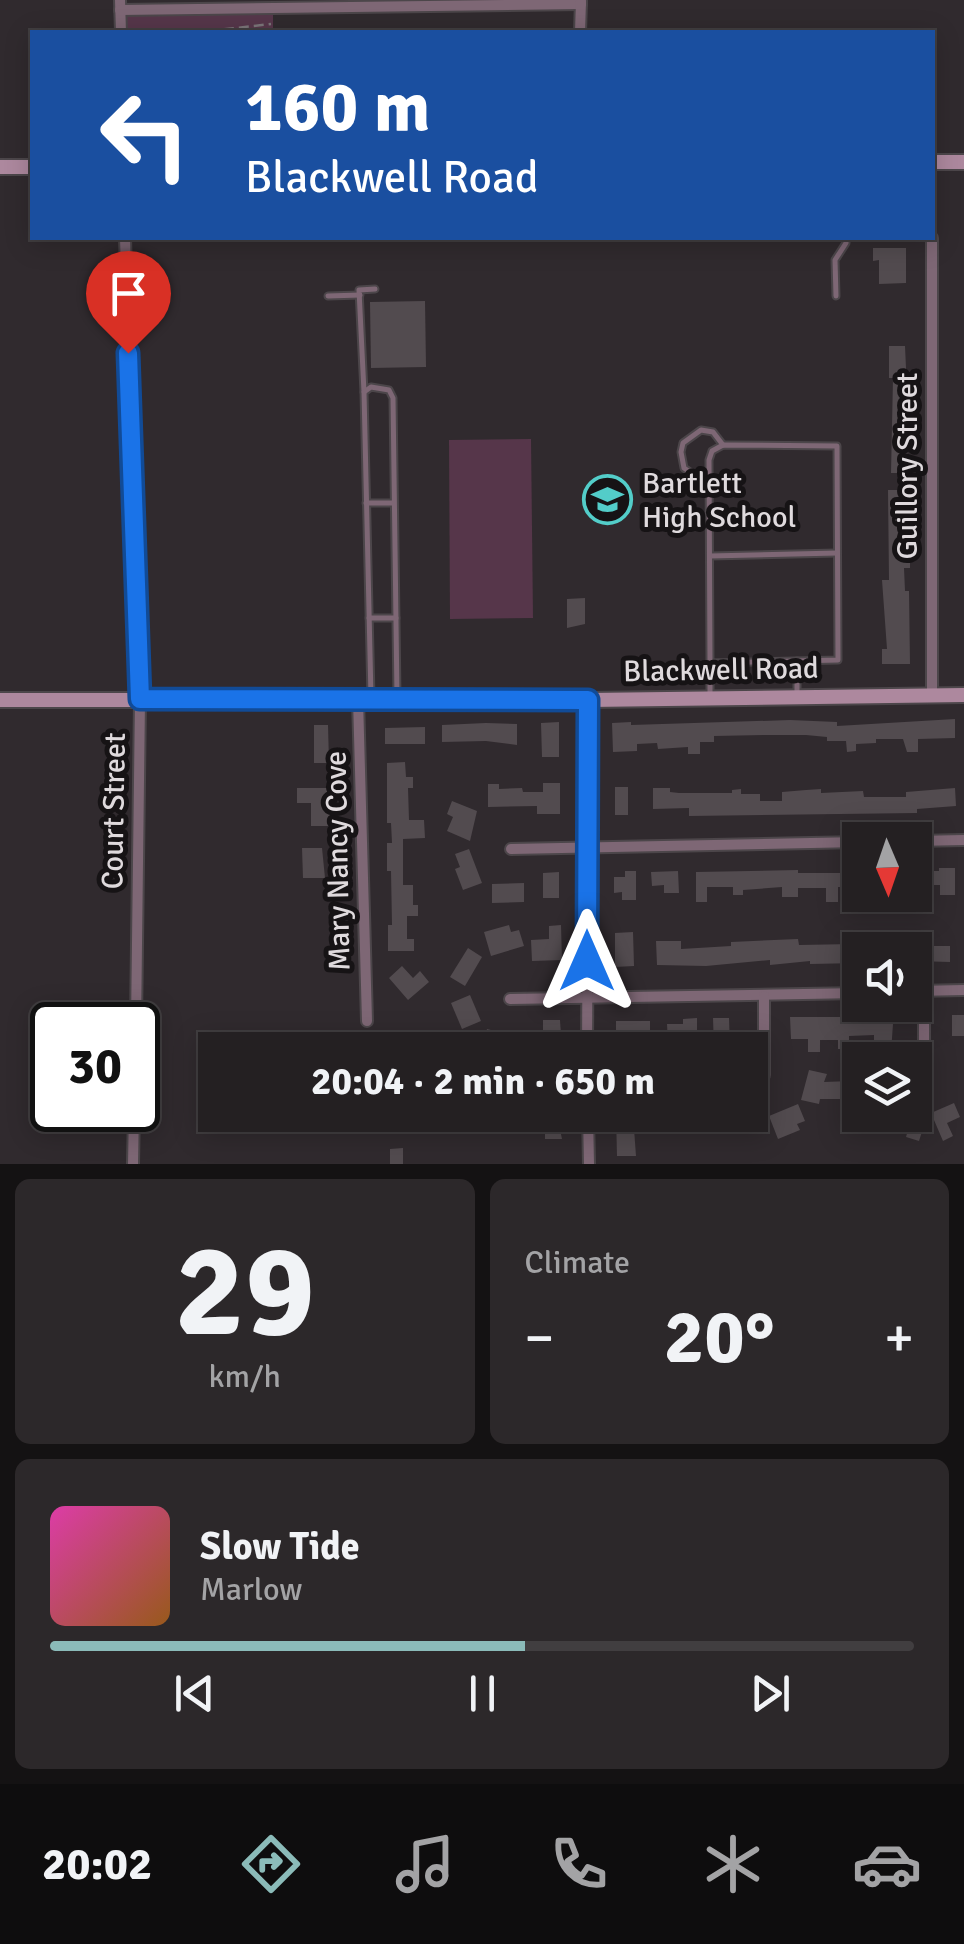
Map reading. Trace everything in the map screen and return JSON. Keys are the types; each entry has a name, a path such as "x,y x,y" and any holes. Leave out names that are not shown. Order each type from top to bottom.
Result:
{"street":[{"path":"121,30 120,5 581,2 580,30"},
{"path":"935,162 964,162"},
{"path":"0,167 30,166"},
{"name":"Court Street","path":"125,240 140,699 136,1002"},
{"name":"Guillory Street","path":"932,240 932,694"},
{"name":"Blackwell Road","path":"0,700 588,700 964,694"},
{"name":"Mary Nancy Cove","path":"364,699 367,1021"},
{"path":"587,1032 588,700"},
{"path":"932,841 964,840"},
{"path":"511,850 842,842"},
{"path":"932,991 964,990"},
{"path":"510,999 842,994"},
{"path":"764,996 764,1032"},
{"path":"132,1164 133,1132"},
{"path":"588,1132 589,1164"}],"lane":[{"path":"836,296 835,260 845,240"},
{"path":"364,699 369,618 360,290 375,289"},
{"path":"328,296 360,296"},
{"path":"364,392 381,387 389,390 393,398 397,699"},
{"path":"709,476 697,477 684,468 684,443 702,430 714,432 723,446"},
{"path":"710,663 838,660 836,446 723,446 712,451 708,460 710,698"},
{"path":"366,503 394,503"},
{"path":"710,556 837,553"},
{"path":"369,618 396,618"},
{"path":"797,661 797,696"}],"path":[{"path":"233,30 271,24"}],"shaded area":[{"path":"273,6 273,30 121,30 120,10"},
{"path":"531,439 533,618 450,619 449,440"}],"building":[{"path":"873,248 906,248 906,283 879,284 879,260 873,261"},
{"path":"425,301 426,367 371,368 370,302"},
{"path":"889,346 905,346 908,412 904,412 904,435 908,473 891,473 893,378 889,378"},
{"path":"888,490 907,490 906,553 910,553 910,568 904,568 905,591 909,591 910,664 882,664 882,649 887,649 882,580 889,580"},
{"path":"585,598 585,624 567,628 567,599"},
{"path":"955,719 955,738 918,739 918,752 907,752 903,739 876,739 876,743 856,744 856,751 847,752 846,741 827,741 827,737 766,735 714,736 714,742 700,742 700,754 688,754 688,747 658,749 657,743 637,744 637,751 613,752 612,723 790,720 837,722 837,726"},
{"path":"559,722 559,757 542,757 541,723"},
{"path":"517,724 517,745 442,742 442,725"},
{"path":"314,725 328,725 329,763 314,763"},
{"path":"425,727 425,744 385,744 385,728"},
{"path":"405,762 406,777 413,777 413,788 408,788 409,820 424,820 425,838 403,839 403,885 413,885 413,905 418,905 418,916 407,916 407,939 414,939 414,951 388,951 388,925 392,925 387,843 392,843 391,823 387,823 387,763"},
{"path":"543,783 560,783 560,814 537,814 537,806 488,807 488,784 499,784 499,789 543,792"},
{"path":"615,787 628,787 628,815 615,815"},
{"path":"297,788 332,788 331,826 311,826 311,803 297,803"},
{"path":"653,788 670,788 670,792 679,793 732,793 741,789 741,794 760,794 760,801 782,801 782,792 806,790 906,797 906,792 955,788 956,806 917,809 917,813 689,816 689,808 653,809"},
{"path":"452,801 477,811 470,841 447,831 453,817 447,814"},
{"path":"302,848 322,848 325,878 303,878"},
{"path":"469,849 482,883 463,890 455,869 460,867 455,854"},
{"path":"955,868 955,895 940,895 940,885 932,885 932,871"},
{"path":"625,871 636,871 636,900 622,900 622,892 614,893 614,877 625,877"},
{"path":"678,871 679,893 664,893 664,885 652,886 651,872"},
{"path":"559,872 559,898 543,898 543,873"},
{"path":"696,872 842,873 838,902 826,902 826,888 798,888 798,897 782,897 782,887 743,890 743,895 733,895 733,887 707,887 707,902 696,902"},
{"path":"524,883 524,902 492,903 492,884"},
{"path":"509,925 511,932 519,930 524,946 491,956 484,932"},
{"path":"561,925 562,960 532,961 531,940 549,939 549,926"},
{"path":"633,932 634,966 615,967 615,933"},
{"path":"798,939 799,945 842,944 842,963 810,961 770,965 770,960 706,966 657,965 656,941 681,941 681,949"},
{"path":"932,946 950,946 950,962 932,961"},
{"path":"468,948 482,957 465,986 450,977"},
{"path":"402,966 413,978 420,971 429,982 408,1000 389,978"},
{"path":"470,995 481,1021 462,1029 451,1003"},
{"path":"952,1015 964,1015 964,1036 952,1036"},
{"path":"790,1017 842,1017 842,1022 893,1024 892,1042 874,1042 874,1035 849,1036 849,1042 842,1042 842,1049 838,1049 838,1040 820,1040 820,1052 808,1052 808,1039 791,1039"},
{"path":"697,1018 697,1032 667,1032 667,1024 683,1024 683,1019"},
{"path":"713,1018 729,1018 729,1032 713,1032"},
{"path":"543,1020 560,1020 561,1032 543,1032"},
{"path":"616,1021 650,1021 650,1032 616,1032"},
{"path":"809,1070 827,1074 824,1082 842,1081 840,1099 820,1099 819,1104 801,1100"},
{"path":"954,1103 960,1117 947,1123 953,1136 943,1141 932,1113"},
{"path":"798,1104 805,1121 797,1124 800,1130 778,1139 769,1116"},
{"path":"545,1132 561,1132 562,1139 545,1139"},
{"path":"616,1132 634,1132 636,1156 617,1156"},
{"path":"907,1132 922,1132 919,1141 906,1137"},
{"path":"403,1148 403,1164 390,1164 390,1149"}],"place":[{"name":"Bartlett High School","path":"607,500"}],"route":[{"path":"128,353 140,699 588,700 587,961"}]}
